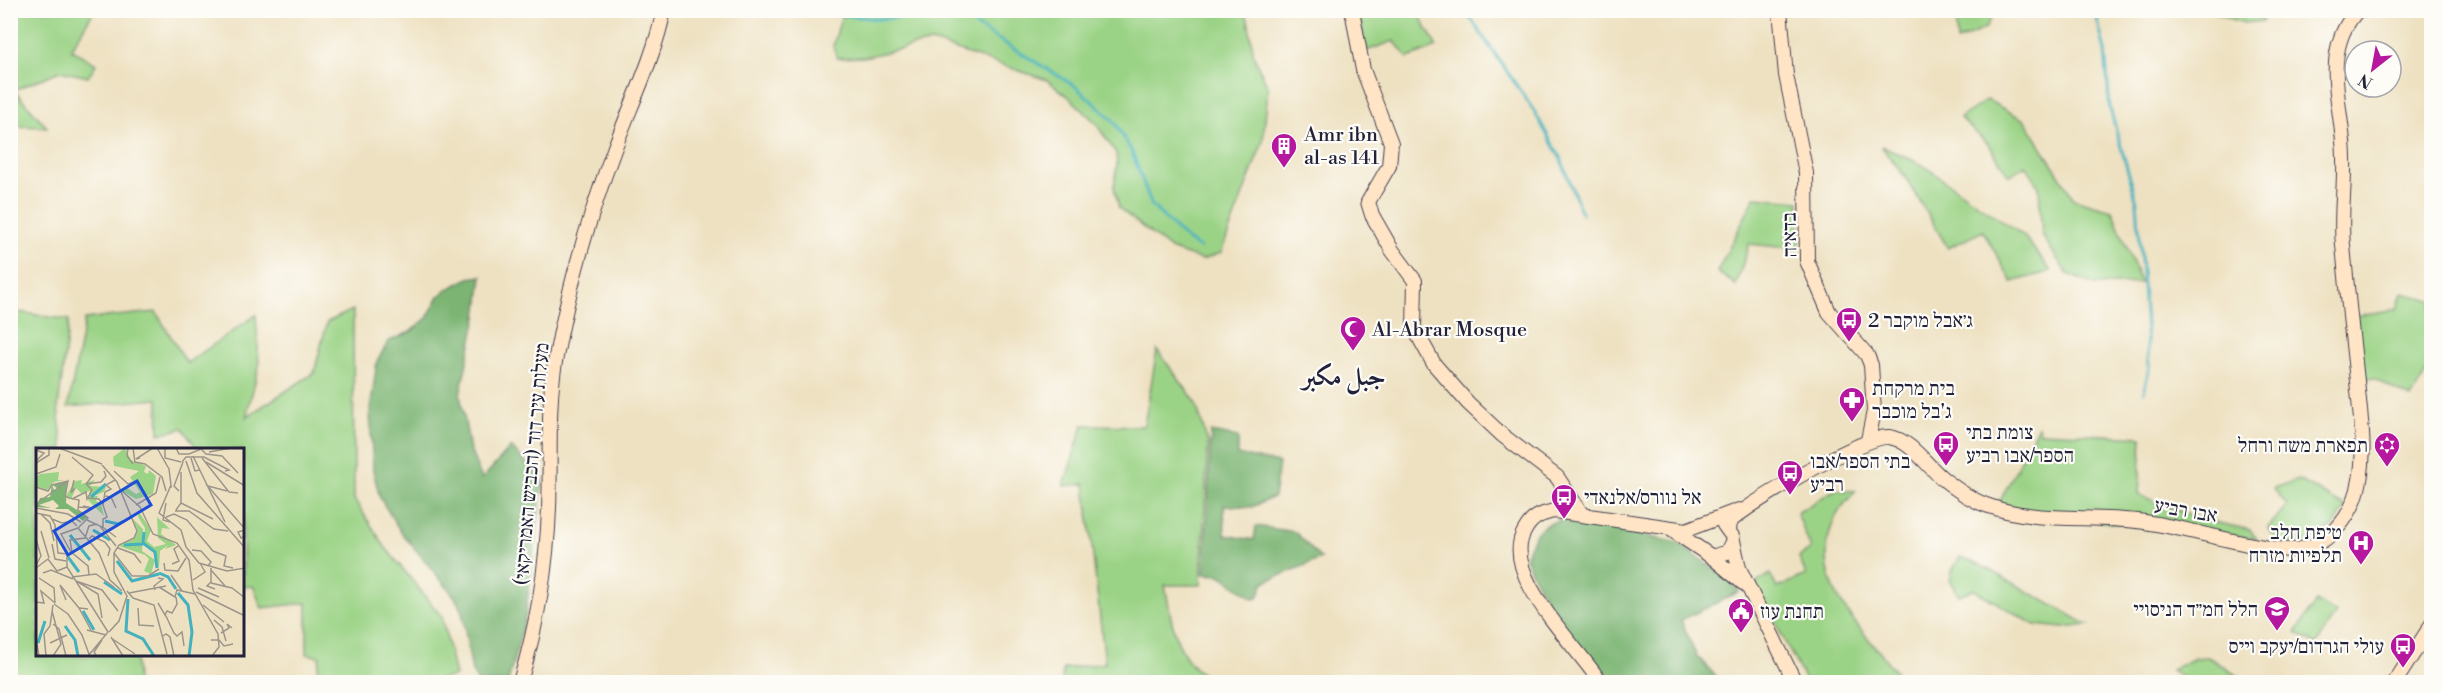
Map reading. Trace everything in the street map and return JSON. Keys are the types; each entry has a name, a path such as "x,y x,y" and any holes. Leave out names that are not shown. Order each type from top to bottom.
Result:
{"street":[{"name":"מעלות עיר דוד (הכביש האמריקאי)","path":"519,682 535,627 545,553 555,365 562,326 606,174 653,52 664,10"},
{"path":"1352,10 1363,70 1391,143 1392,154 1389,166 1368,202 1392,250 1415,281 1414,328 1418,338 1434,364 1468,403 1502,435 1549,468 1581,513"},
{"name":"בדאיה","path":"1780,10 1786,75 1806,173 1808,261 1829,312 1867,355 1871,365 1874,411 1868,440"},
{"name":"אבו רביע","path":"1670,530 1686,530 1707,524 1747,507 1868,440 1888,437 1902,442 1943,478 1972,498 2013,514 2143,522 2289,550 2309,549 2326,539 2352,505 2358,492 2362,467 2361,423 2343,242 2344,158 2335,76 2346,27 2358,10"},
{"name":"אבו רביע","path":"1731,536 1730,522 1747,507"},
{"path":"1600,682 1527,582 1520,558 1521,537 1530,521 1541,514 1554,511 1581,513 1670,530 1736,575 1751,594"},
{"path":"1699,548 1696,539 1707,524 1722,524 1731,536 1751,594 1795,682"},
{"path":"1712,557 1727,552 1731,536"},
{"path":"2395,682 2432,624"}],"green space":[{"path":"11,10 94,11 71,49 96,64 88,77 60,71 14,90 47,127 11,126"},
{"path":"1955,10 1995,11 1986,28 1957,41"},
{"path":"843,11 1242,11 1248,19 1254,57 1268,88 1263,141 1221,253 1202,260 1170,249 1119,208 1114,187 1116,153 1095,122 1047,80 932,42 864,57 837,58 833,46"},
{"path":"1358,11 1417,11 1437,47 1408,58 1394,41 1366,51"},
{"path":"2215,11 2259,11 2263,21 2244,23"},
{"path":"1987,100 2025,120 2074,199 2112,210 2141,283 2095,285 2067,274 2042,235 2039,187 2025,165 2009,176 1990,146 1960,118"},
{"path":"1881,146 1921,164 2024,236 2051,271 2012,282 1983,231 1948,248 1904,175"},
{"path":"1755,197 1799,201 1800,249 1749,244 1736,285 1717,272"},
{"path":"482,276 477,317 460,394 470,450 482,479 511,447 543,480 525,618 508,682 478,682 472,672 462,612 455,597 401,532 380,498 373,471 370,411 377,361 389,341 410,332 427,318 439,296 469,278"},
{"path":"2402,293 2431,300 2431,365 2411,398 2374,379 2362,377 2354,316 2397,309"},
{"path":"353,310 354,499 385,547 442,617 455,676 427,682 315,682 320,657 307,654 307,603 262,608 253,586 244,587 244,448 197,448 183,428 159,434 158,399 68,407 85,319 156,312 187,363 256,315 259,366 246,417 314,373 327,322"},
{"path":"11,311 69,320 58,408 63,448 36,448 36,657 136,657 137,682 11,682"},
{"path":"1157,350 1195,401 1208,443 1201,585 1165,585 1177,641 1191,663 1214,682 1062,682 1063,669 1105,663 1085,484 1064,486 1083,425 1144,426"},
{"path":"2038,426 2040,432 2142,437 2139,495 2200,519 2250,530 2257,539 2032,514 1999,503"},
{"path":"1211,432 1238,437 1238,455 1279,463 1274,497 1252,507 1224,505 1225,535 1254,540 1256,526 1295,532 1321,559 1264,582 1258,597 1253,598 1220,575 1204,574"},
{"path":"2299,480 2346,507 2334,526 2304,545 2277,544 2268,528 2287,505 2273,488"},
{"path":"1834,490 1856,491 1839,511 1830,532 1827,550 1828,570 1834,588 1854,621 1902,682 1806,682 1755,584 1770,574 1777,588 1806,575 1799,557 1811,549 1797,513"},
{"path":"1567,519 1678,543 1729,580 1739,592 1681,620 1696,655 1721,682 1602,682 1560,622 1525,558 1539,530 1550,523"},
{"path":"1960,557 1975,562 2088,625 2063,628 2035,625 1973,589 1959,595 1950,582 1952,571"},
{"path":"2316,601 2336,613 2316,645 2296,633"},
{"path":"2208,657 2247,682 2191,682 2171,670 2195,658"}],"waterway":[{"path":"801,10 878,19 918,16 965,19 1075,86 1114,121 1132,152 1152,206 1187,240 1200,248"},
{"path":"1465,10 1534,111 1561,159 1582,214"},
{"path":"2095,10 2105,51 2110,109 2137,202 2149,368 2144,392"}],"place":[{"name":"Amr ibn al-as 141","path":"1284,169"},
{"name":"ג׳אבל מוקבר 2","path":"1849,343"},
{"name":"Al-Abrar Mosque","path":"1353,352"},
{"name":"בית מרקחת ג'בל מוכבר","path":"1852,423"},
{"name":"צומת בתי הספר/אבו רביע","path":"1946,467"},
{"name":"תפארת משה ורחל","path":"2387,468"},
{"name":"בתי הספר/אבו רביע","path":"1790,496"},
{"name":"אל נוורס/אלנאדי","path":"1564,520"},
{"name":"טיפת חלב תלפיות מזרח","path":"2361,566"},
{"name":"הלל חמ״ד הניסויי","path":"2277,632"},
{"name":"תחנת עוז","path":"1741,634"},
{"name":"עולי הגרדום/יעקב וייס","path":"2403,669"}],"district":[{"name":"جبل مكبر","path":"1344,376"}]}
